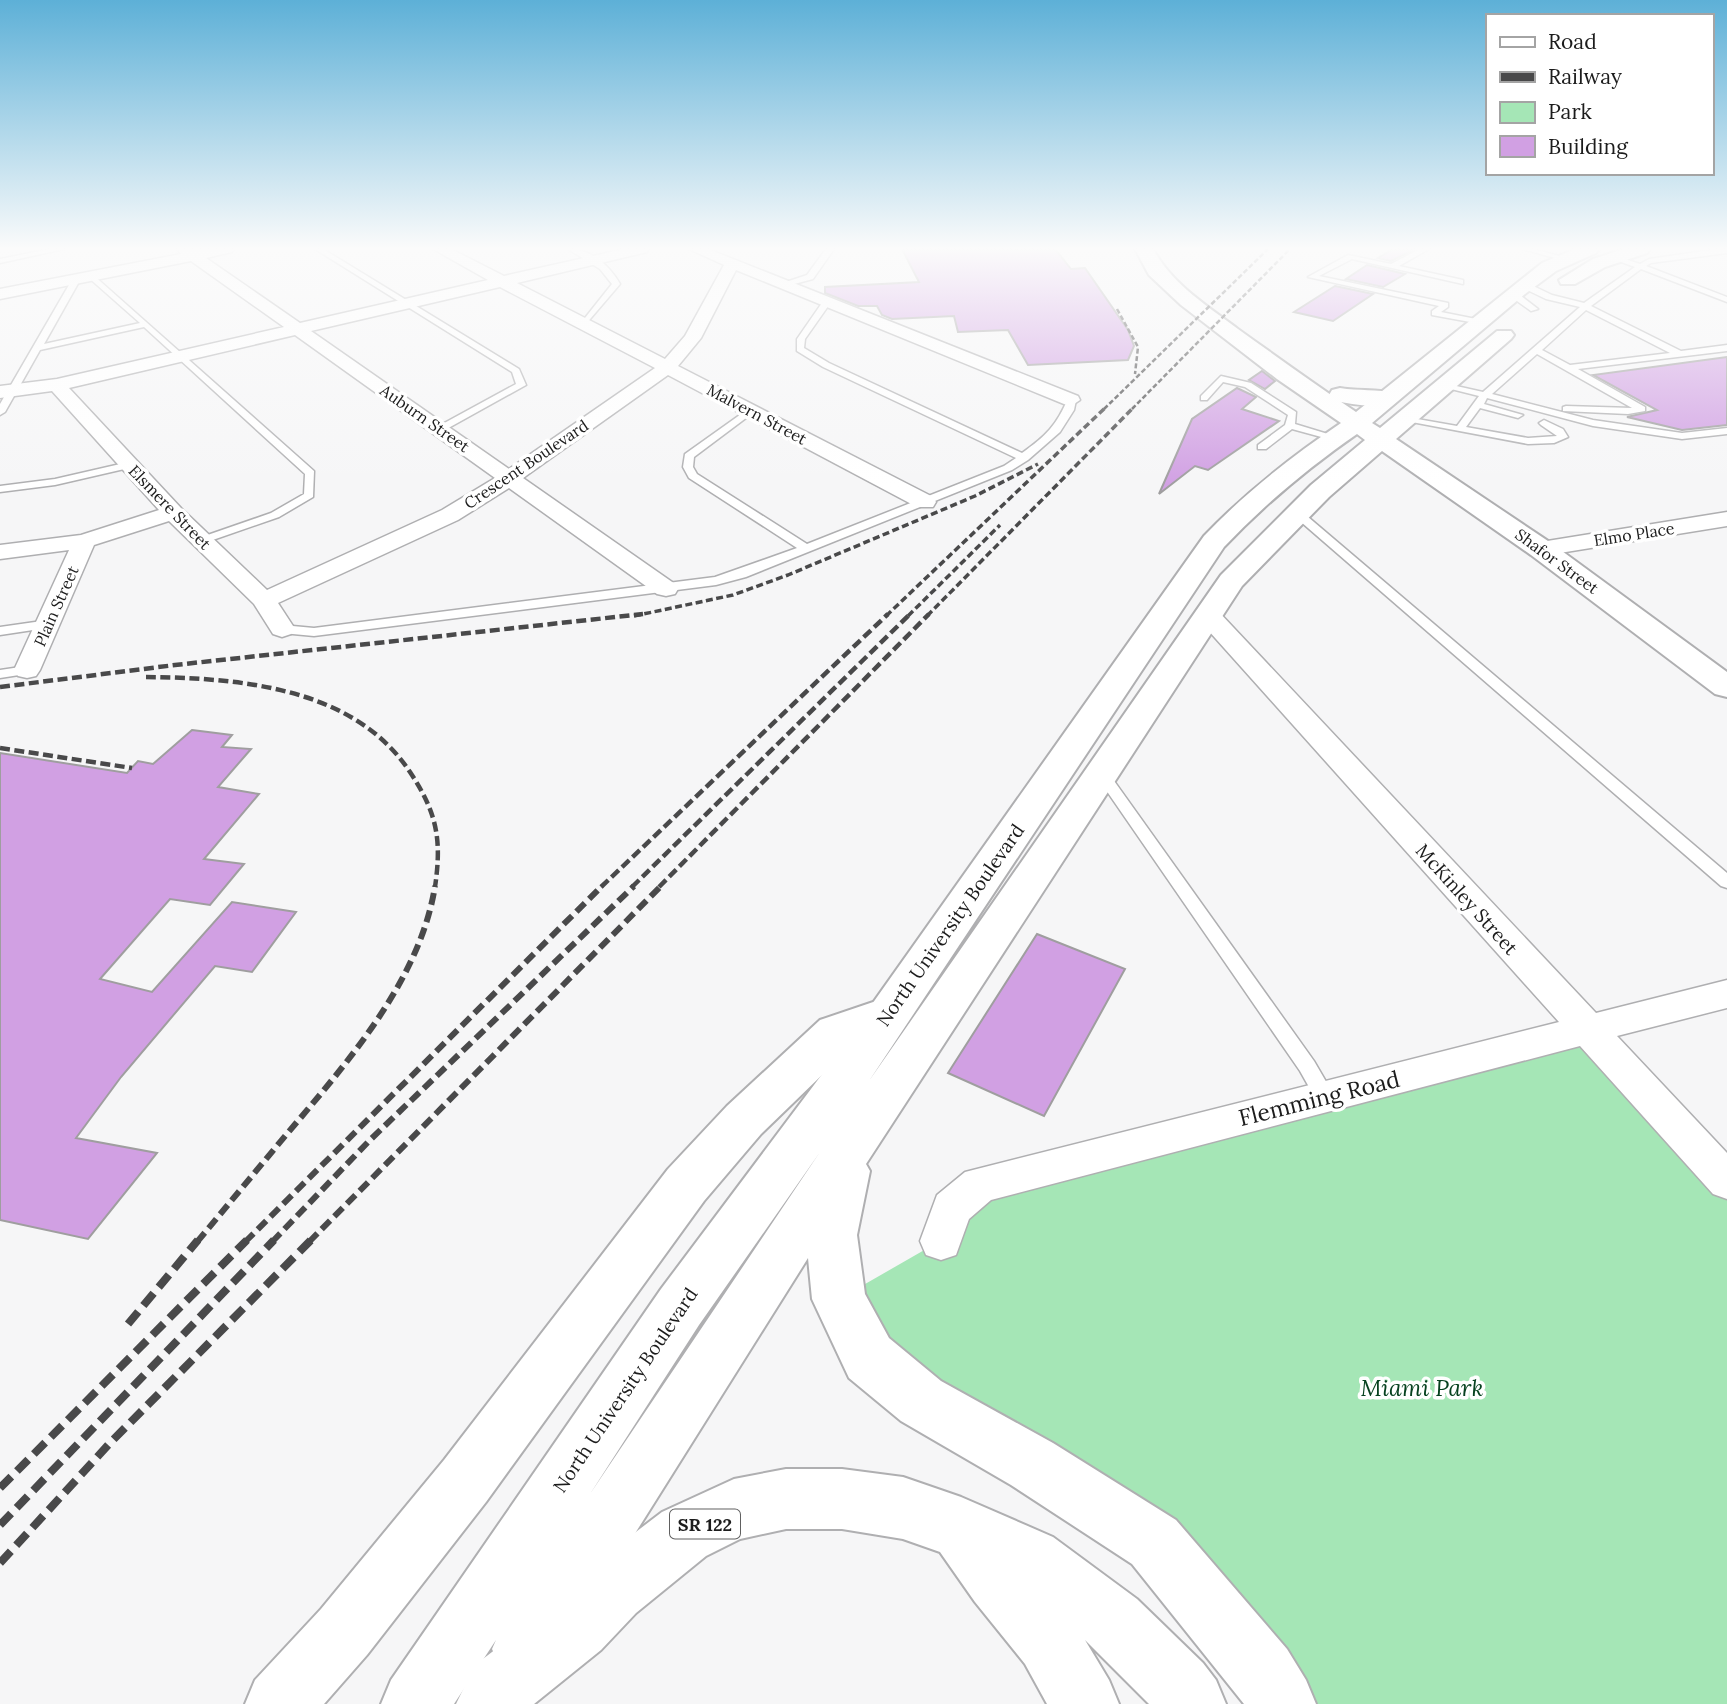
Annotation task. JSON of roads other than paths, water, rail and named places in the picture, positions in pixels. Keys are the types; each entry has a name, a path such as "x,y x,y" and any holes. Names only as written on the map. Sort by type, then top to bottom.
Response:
{"main road":[{"name":"Shafor Street","path":"1224,329 1352,426 1384,439 1541,549 1727,687"},
{"name":"Shafor Street","path":"1249,329 1340,395 1352,426"},
{"name":"North University Boulevard","path":"415,1704 680,1307 842,1083 1214,542 1264,492 1300,462 1352,426 1470,329"},
{"name":"North University Boulevard","path":"494,1696 849,1149 1231,581 1297,513 1511,329"},
{"path":"1340,395 1366,399 1387,398"},
{"path":"279,1704 352,1621 465,1481 686,1185 744,1121 836,1033 888,1014"},
{"path":"849,1149 831,1235 839,1299 869,1358 921,1401 1031,1464 1154,1542 1263,1673 1282,1704"},
{"name":"SR 122","path":"494,1696 578,1627 613,1590 684,1534 734,1510 786,1499 842,1499 903,1508 961,1528"},
{"path":"961,1528 997,1580 1048,1641 1085,1704"},
{"path":"961,1528 1031,1559 1114,1622 1179,1686 1192,1704"}],"street":[{"path":"6,391 57,385 299,329"},
{"name":"Auburn Street","path":"299,329 666,589"},
{"name":"Malvern Street","path":"595,329 925,502"},
{"name":"Crescent Boulevard","path":"264,600 450,515 510,478 668,367 697,329"},
{"path":"893,329 1071,400"},
{"name":"Elsmere Street","path":"57,385 173,513 264,600 282,629"},
{"path":"0,552 84,541 173,513"},
{"name":"Elmo Place","path":"1541,549 1727,519"},
{"name":"Plain Street","path":"27,670 84,541"},
{"name":"McKinley Street","path":"1208,615 1727,1181"},
{"name":"Flemming Road","path":"940,1241 952,1208 979,1185 1727,994"}],"lane":[{"path":"0,412 6,391 47,329"},
{"path":"36,348 127,329"},
{"path":"148,329 310,473 309,495 275,515 200,541"},
{"path":"440,429 521,384 516,371 446,329"},
{"path":"808,329 801,339 800,349 826,365 1024,458"},
{"path":"1460,429 1485,395 1560,329"},
{"path":"1630,329 1680,354"},
{"path":"1568,368 1727,348"},
{"path":"1534,408 1628,411 1642,409 1536,350"},
{"path":"1205,398 1221,379 1248,385 1293,414 1290,426"},
{"path":"1446,385 1593,423 1682,436 1727,430"},
{"path":"282,629 314,632 666,589 742,574 1008,468 1046,441 1071,409 1071,400"},
{"path":"1478,405 1518,415"},
{"path":"751,410 689,456 688,467 693,477 805,548"},
{"path":"1406,419 1540,442 1557,441 1563,437 1560,430 1544,423"},
{"path":"1262,447 1290,426 1352,426"},
{"path":"0,489 55,482 129,465"},
{"path":"1297,513 1727,882"},
{"path":"0,631 49,624"},
{"path":"0,674 27,670"},
{"path":"1102,774 1307,1066 1325,1097"}],"railway":[{"path":"1128,329 1138,347 1135,374"},
{"path":"1104,409 1186,329"},
{"path":"1132,409 1211,329"},
{"path":"886,616 1106,407"},
{"path":"927,616 1134,407"},
{"path":"634,616 733,595 788,575 975,496 1038,464"},
{"path":"908,616 1000,525"},
{"path":"0,687 175,665 643,614"},
{"path":"601,887 888,614"},
{"path":"632,887 910,614"},
{"path":"659,887 929,614"},
{"path":"146,677 219,680 256,685 292,693 326,705 358,721 386,744 410,772 426,801 432,814 437,840 435,887"},
{"path":"0,748 132,768"},
{"path":"197,1242 332,1080 377,1020 414,955 427,921 435,886"},
{"path":"246,1241 602,886"},
{"path":"272,1242 370,1140 634,886"},
{"path":"309,1242 661,886"},
{"path":"128,1324 198,1240"},
{"path":"0,1525 274,1240"},
{"path":"0,1563 110,1443 311,1240"},
{"path":"0,1488 246,1241"}],"park label":[{"name":"Miami Park","path":"1422,1387"}]}
